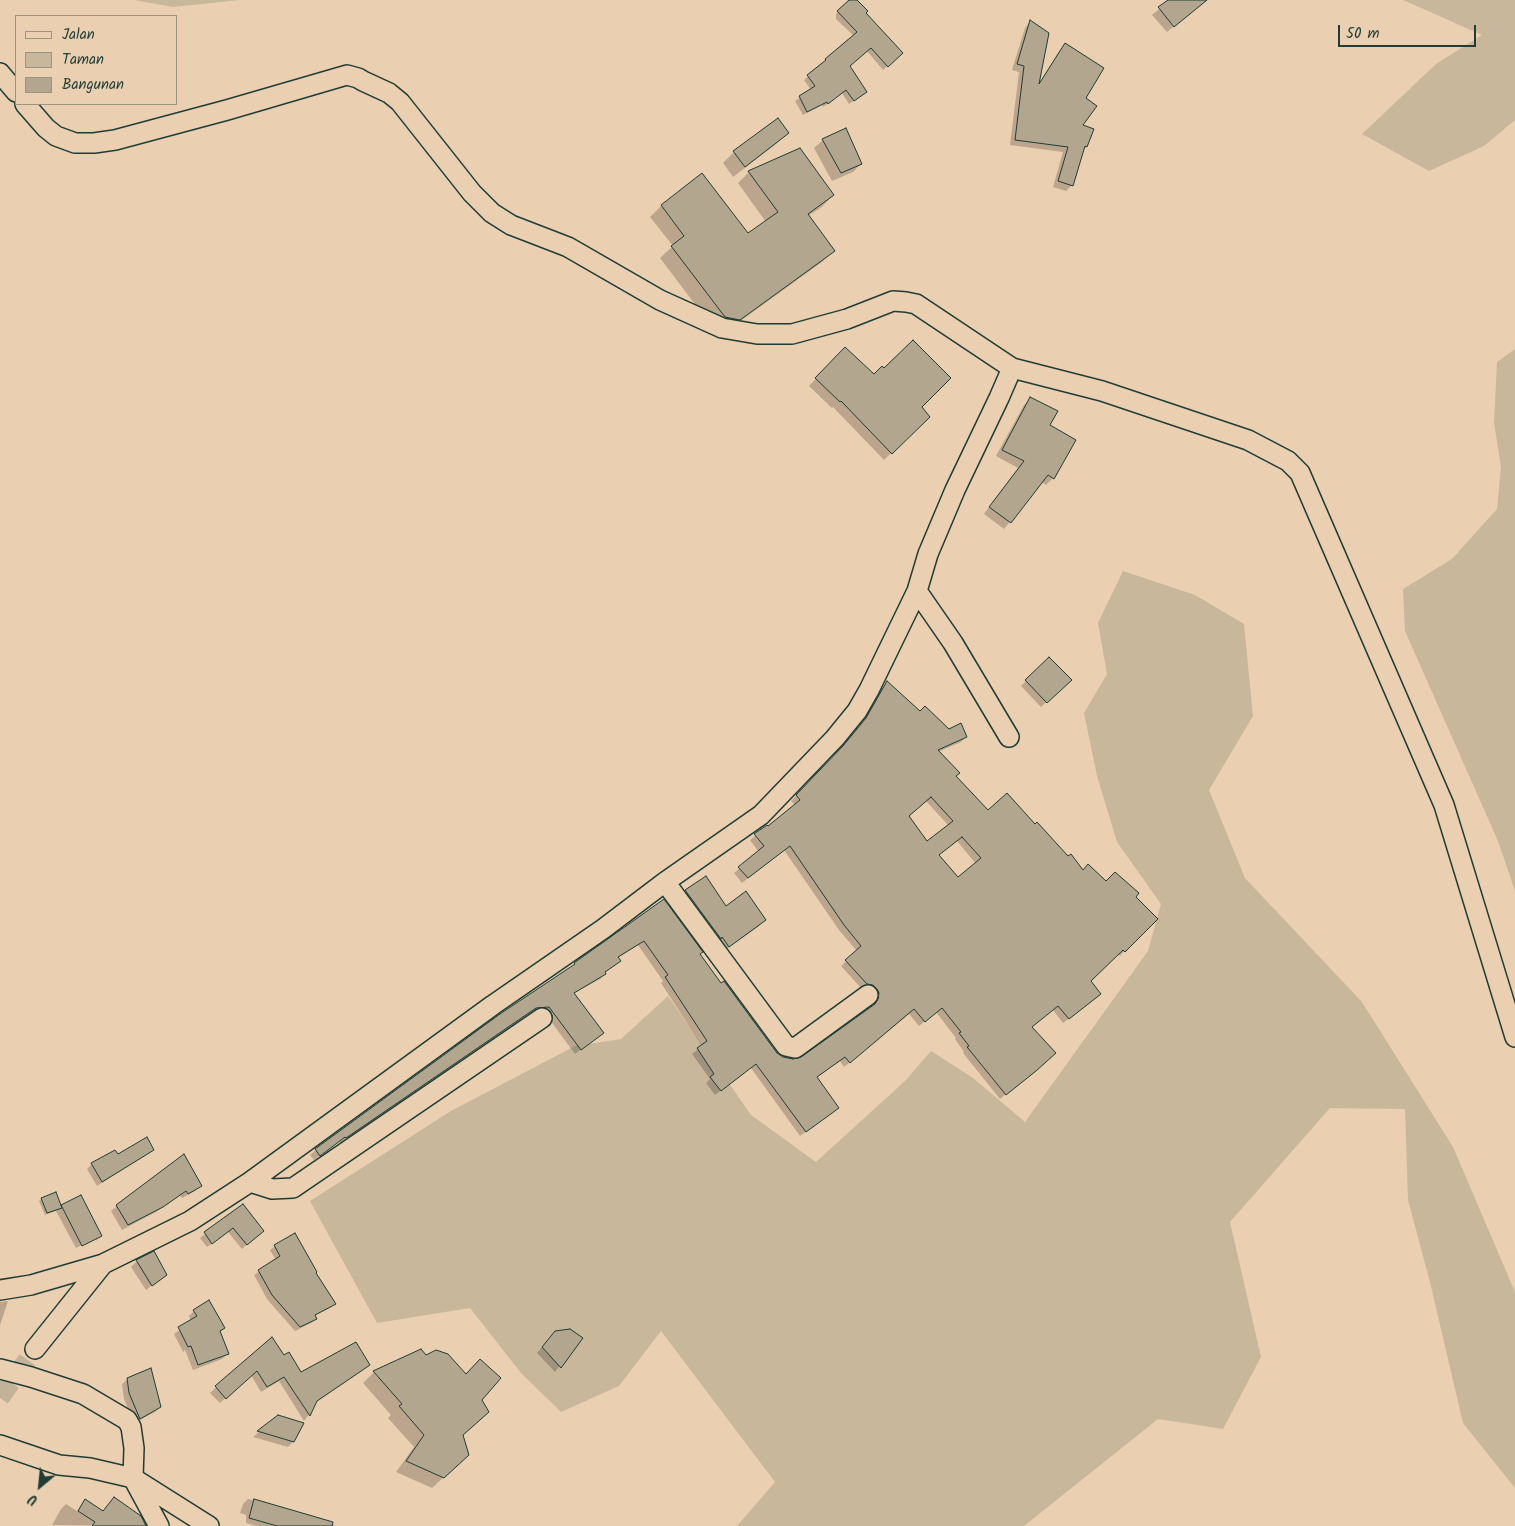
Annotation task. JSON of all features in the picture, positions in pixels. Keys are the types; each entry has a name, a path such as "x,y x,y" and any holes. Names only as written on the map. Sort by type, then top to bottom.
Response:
{"street":[{"path":"0,74 15,91"},
{"path":"26,105 46,128 56,136 75,143 94,143 115,140 218,113 347,75 358,78 362,82 389,93 400,102 472,193 492,213 511,225 568,247 660,300 722,328 757,334 792,334 847,319 892,301 916,304 1012,368 1102,391 1248,440 1288,461 1300,473 1444,805 1515,1037"},
{"path":"0,1290 32,1286 103,1264 190,1221 250,1182 493,1005 603,929 665,882 761,815 835,738 857,711 869,690 918,591 928,554 951,499 1012,368"},
{"path":"918,591 953,643 1009,737"},
{"path":"665,882 786,1046 795,1048 868,995"},
{"path":"250,1182 272,1189 293,1188 542,1018"},
{"path":"35,1349 103,1264"},
{"path":"0,1369 83,1394 127,1420 131,1427 134,1448 133,1478 160,1526"},
{"path":"0,1445 59,1465 90,1468 133,1478 210,1526"}],"green space":[{"path":"134,0 240,0 173,7"},
{"path":"1403,0 1515,0 1515,120 1484,146 1429,171 1362,134 1436,64 1482,35"},
{"path":"1515,349 1515,891 1498,841 1405,631 1403,589 1452,559 1497,509 1501,467 1494,423 1497,362"},
{"path":"1123,571 1195,595 1244,624 1253,716 1209,790 1245,878 1362,1002 1453,1147 1515,1292 1515,1488 1463,1423 1430,1282 1408,1200 1405,1109 1330,1108 1230,1222 1261,1357 1223,1429 1158,1419 1024,1526 737,1526 775,1482 661,1331 619,1386 561,1412 521,1373 470,1308 377,1323 310,1201 451,1111 575,1046 621,1039 668,996 751,1115 816,1162 905,1081 931,1051 973,1078 1025,1122 1148,951 1161,904 1117,842 1097,776 1084,713 1107,674 1098,623"}],"building":[{"path":"849,0 857,0 868,11 866,13 903,53 888,67 871,48 850,66 867,92 854,101 846,90 828,104 827,102 807,112 799,96 815,86 807,75 857,32 837,11"},
{"path":"1168,0 1207,0 1174,27 1158,7"},
{"path":"1030,20 1049,33 1039,84 1065,43 1104,68 1086,98 1097,106 1083,125 1094,129 1087,147 1085,146 1073,186 1058,181 1068,147 1015,140 1024,66 1017,64"},
{"path":"778,118 789,133 745,167 733,151"},
{"path":"846,128 862,164 841,173 822,139"},
{"path":"800,148 834,195 808,214 835,251 740,320 725,317 671,246 684,236 661,205 702,173 748,233 778,212 748,171"},
{"path":"913,340 951,378 922,407 930,417 892,454 841,401 815,378 845,347 874,374 882,366 884,368"},
{"path":"1030,397 1058,411 1050,425 1076,440 1054,479 1048,475 1011,523 989,507 1024,461 1002,450"},
{"path":"1049,657 1072,680 1047,703 1025,680"},
{"path":"887,681 920,711 925,706 949,729 961,723 967,737 938,750 960,773 956,776 988,810 1007,793 1068,856 1071,854 1083,870 1088,864 1106,881 1115,872 1139,893 1136,897 1158,919 1125,952 1123,950 1091,981 1101,994 1069,1019 1058,1006 1032,1027 1056,1053 1036,1071 1006,1095 967,1047 969,1046 959,1033 961,1032 942,1008 925,1022 914,1009 850,1063 845,1057 817,1077 839,1108 806,1132 756,1064 721,1091 710,1077 714,1074 697,1048 707,1041 665,977 668,975 644,941 618,957 621,961 605,972 606,974 574,993 604,1033 581,1050 549,1007 536,1008 345,1137 320,1156 315,1149 500,1014 575,964 664,899 703,952 700,954 721,983 724,981 777,1053 783,1057 793,1059 801,1057 875,1004 879,993 877,989 873,985 867,984 845,960 861,946 844,925 790,846 748,878 738,867 764,846 754,834 768,826 800,800 796,795 843,746 866,718","holes":["931,797 953,821 927,841 909,816","962,837 981,858 958,877 939,855"]},
{"path":"706,876 726,906 746,891 766,920 729,947 685,890"},
{"path":"147,1137 154,1150 102,1182 91,1163 115,1150 118,1154"},
{"path":"184,1154 202,1186 188,1194 186,1191 163,1207 128,1225 116,1205"},
{"path":"56,1192 62,1208 47,1213 41,1198"},
{"path":"81,1195 102,1236 82,1246 61,1205"},
{"path":"243,1204 264,1231 247,1245 233,1228 212,1244 204,1232"},
{"path":"295,1233 316,1273 336,1304 315,1315 317,1319 300,1327 272,1295 258,1270 280,1256 274,1245"},
{"path":"154,1251 167,1275 152,1286 136,1260"},
{"path":"209,1300 225,1328 220,1331 229,1354 198,1365 191,1346 188,1347 178,1327 197,1316 193,1310"},
{"path":"570,1329 583,1338 561,1368 542,1347 555,1331"},
{"path":"272,1337 284,1355 289,1352 301,1372 356,1342 370,1365 317,1401 310,1416 284,1377 267,1387 257,1371 226,1399 215,1386"},
{"path":"421,1349 426,1355 436,1350 448,1354 466,1374 480,1359 501,1378 482,1400 489,1412 463,1435 469,1455 444,1478 406,1461 424,1435 399,1406 402,1404 373,1371"},
{"path":"151,1368 161,1407 140,1419 129,1393 127,1378"},
{"path":"278,1415 304,1423 294,1442 257,1431"},
{"path":"114,1497 141,1516 146,1526 92,1526 95,1522 78,1511 85,1499 103,1511"},
{"path":"254,1499 333,1522 332,1526 277,1526 249,1518"}],"tunnel":[{"path":"0,1398 35,1349"}]}
